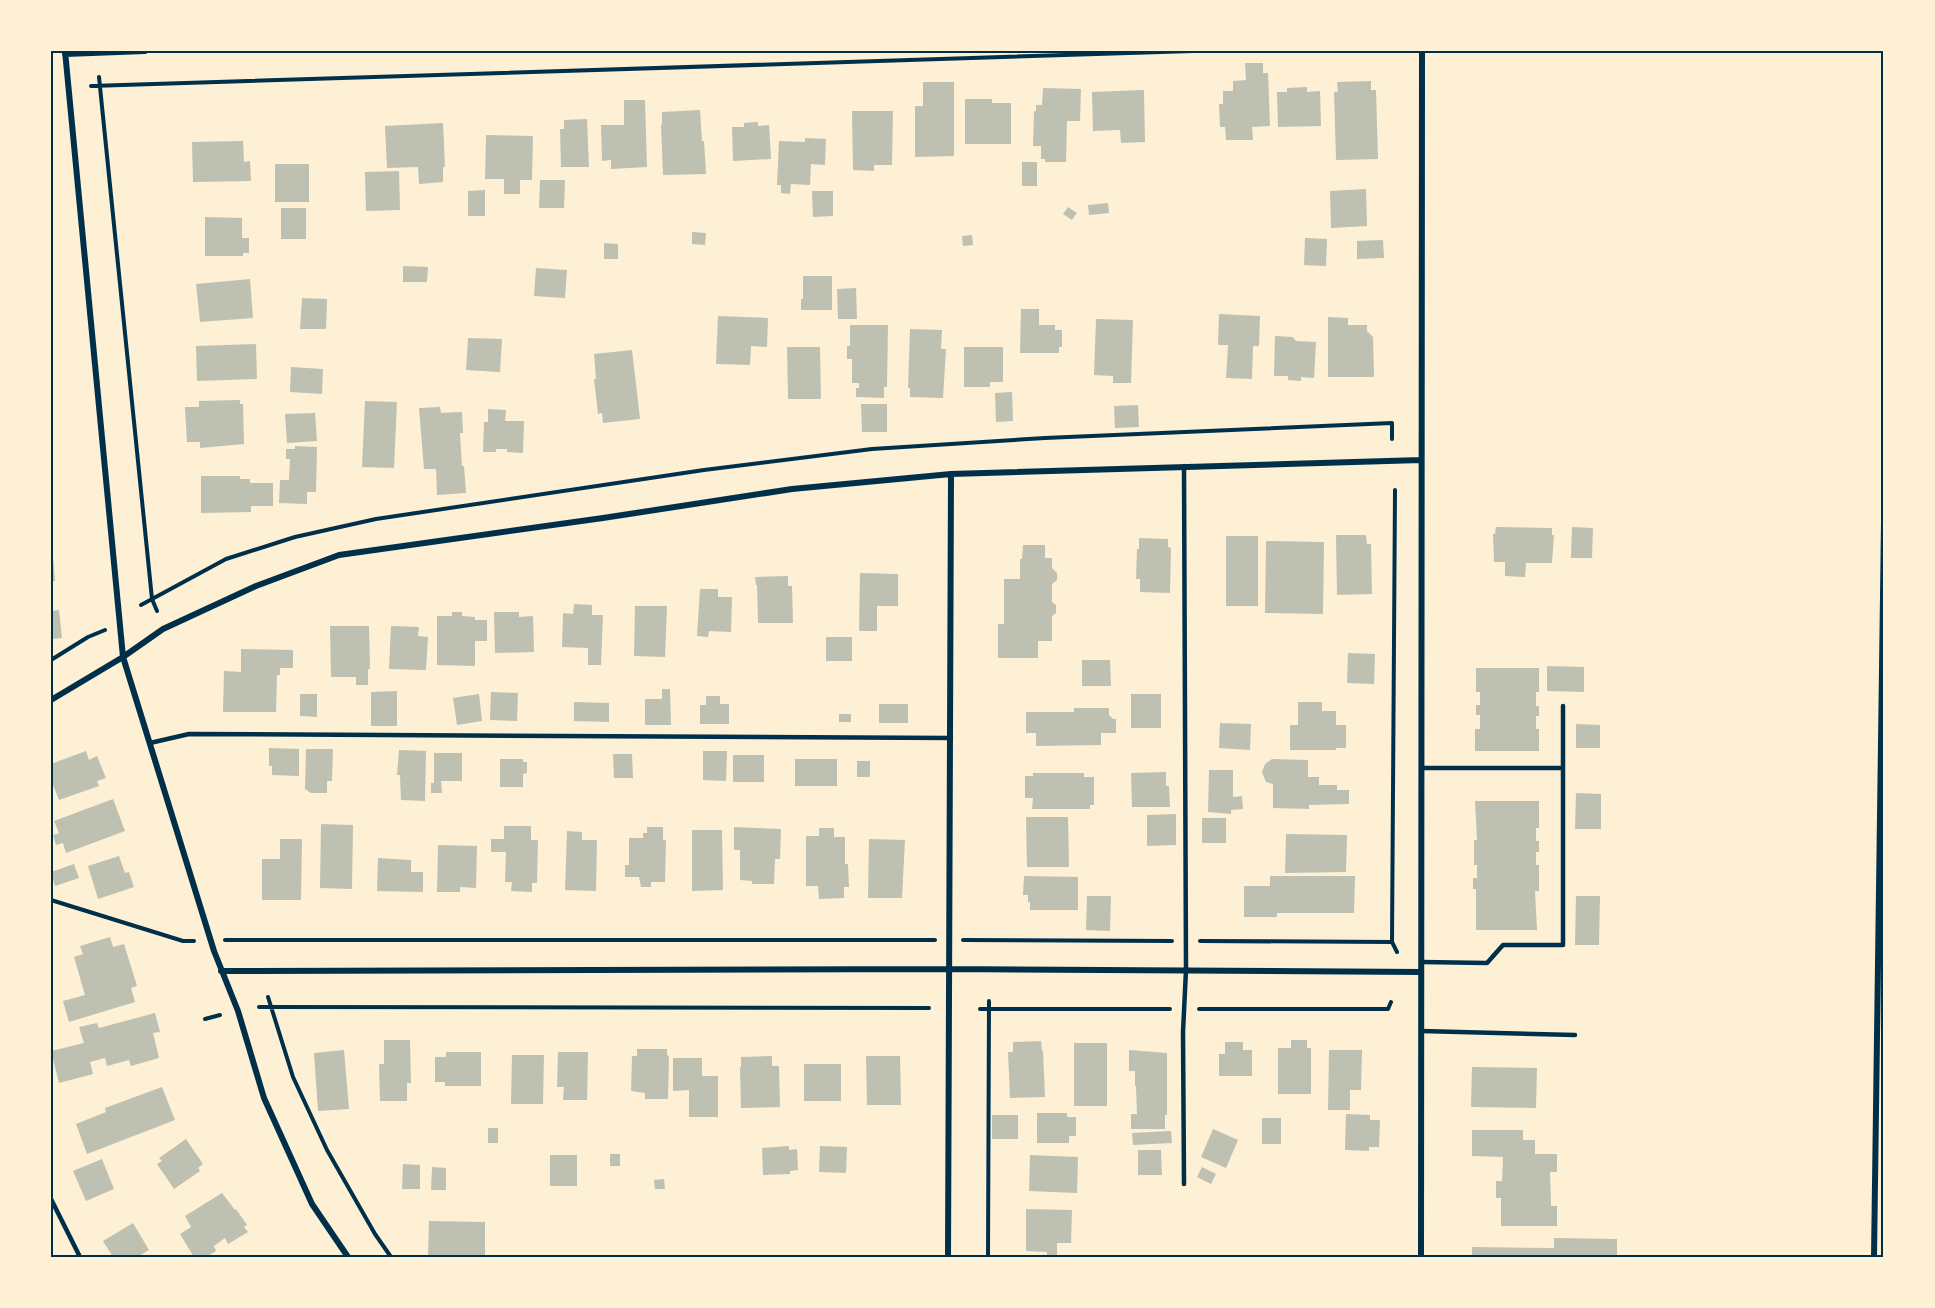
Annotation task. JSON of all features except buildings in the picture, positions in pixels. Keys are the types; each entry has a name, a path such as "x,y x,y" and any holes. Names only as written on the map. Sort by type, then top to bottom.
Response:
{"street":[{"path":"146,51 65,52 123,657 211,940 238,1011 264,1098 312,1204 348,1257"},
{"path":"1421,1257 1422,51"},
{"path":"51,700 123,657 163,629 256,586 339,555 792,489 951,474 1421,460"},
{"path":"948,1257 951,474"},
{"path":"1874,1257 1880,1033 1884,522"},
{"path":"221,971 949,969 1421,972"}],"lane":[{"path":"1184,466 1186,941 1183,1032 1184,1184"},
{"path":"1421,962 1487,963 1503,945 1563,945 1563,706"},
{"path":"150,743 189,734 951,738"},
{"path":"1421,768 1563,768"},
{"path":"1421,1031 1575,1035"},
{"path":"51,1199 80,1257"}],"path":[{"path":"91,86 1193,51"},
{"path":"99,77 152,599 157,611"},
{"path":"1395,490 1392,942 1397,952"},
{"path":"51,660 88,637 107,629"},
{"path":"51,900 183,941 1392,942"},
{"path":"268,997 294,1077 327,1150 375,1234 391,1257"},
{"path":"988,1257 989,1001"},
{"path":"259,1007 929,1008"},
{"path":"205,1018 220,1015"}]}
